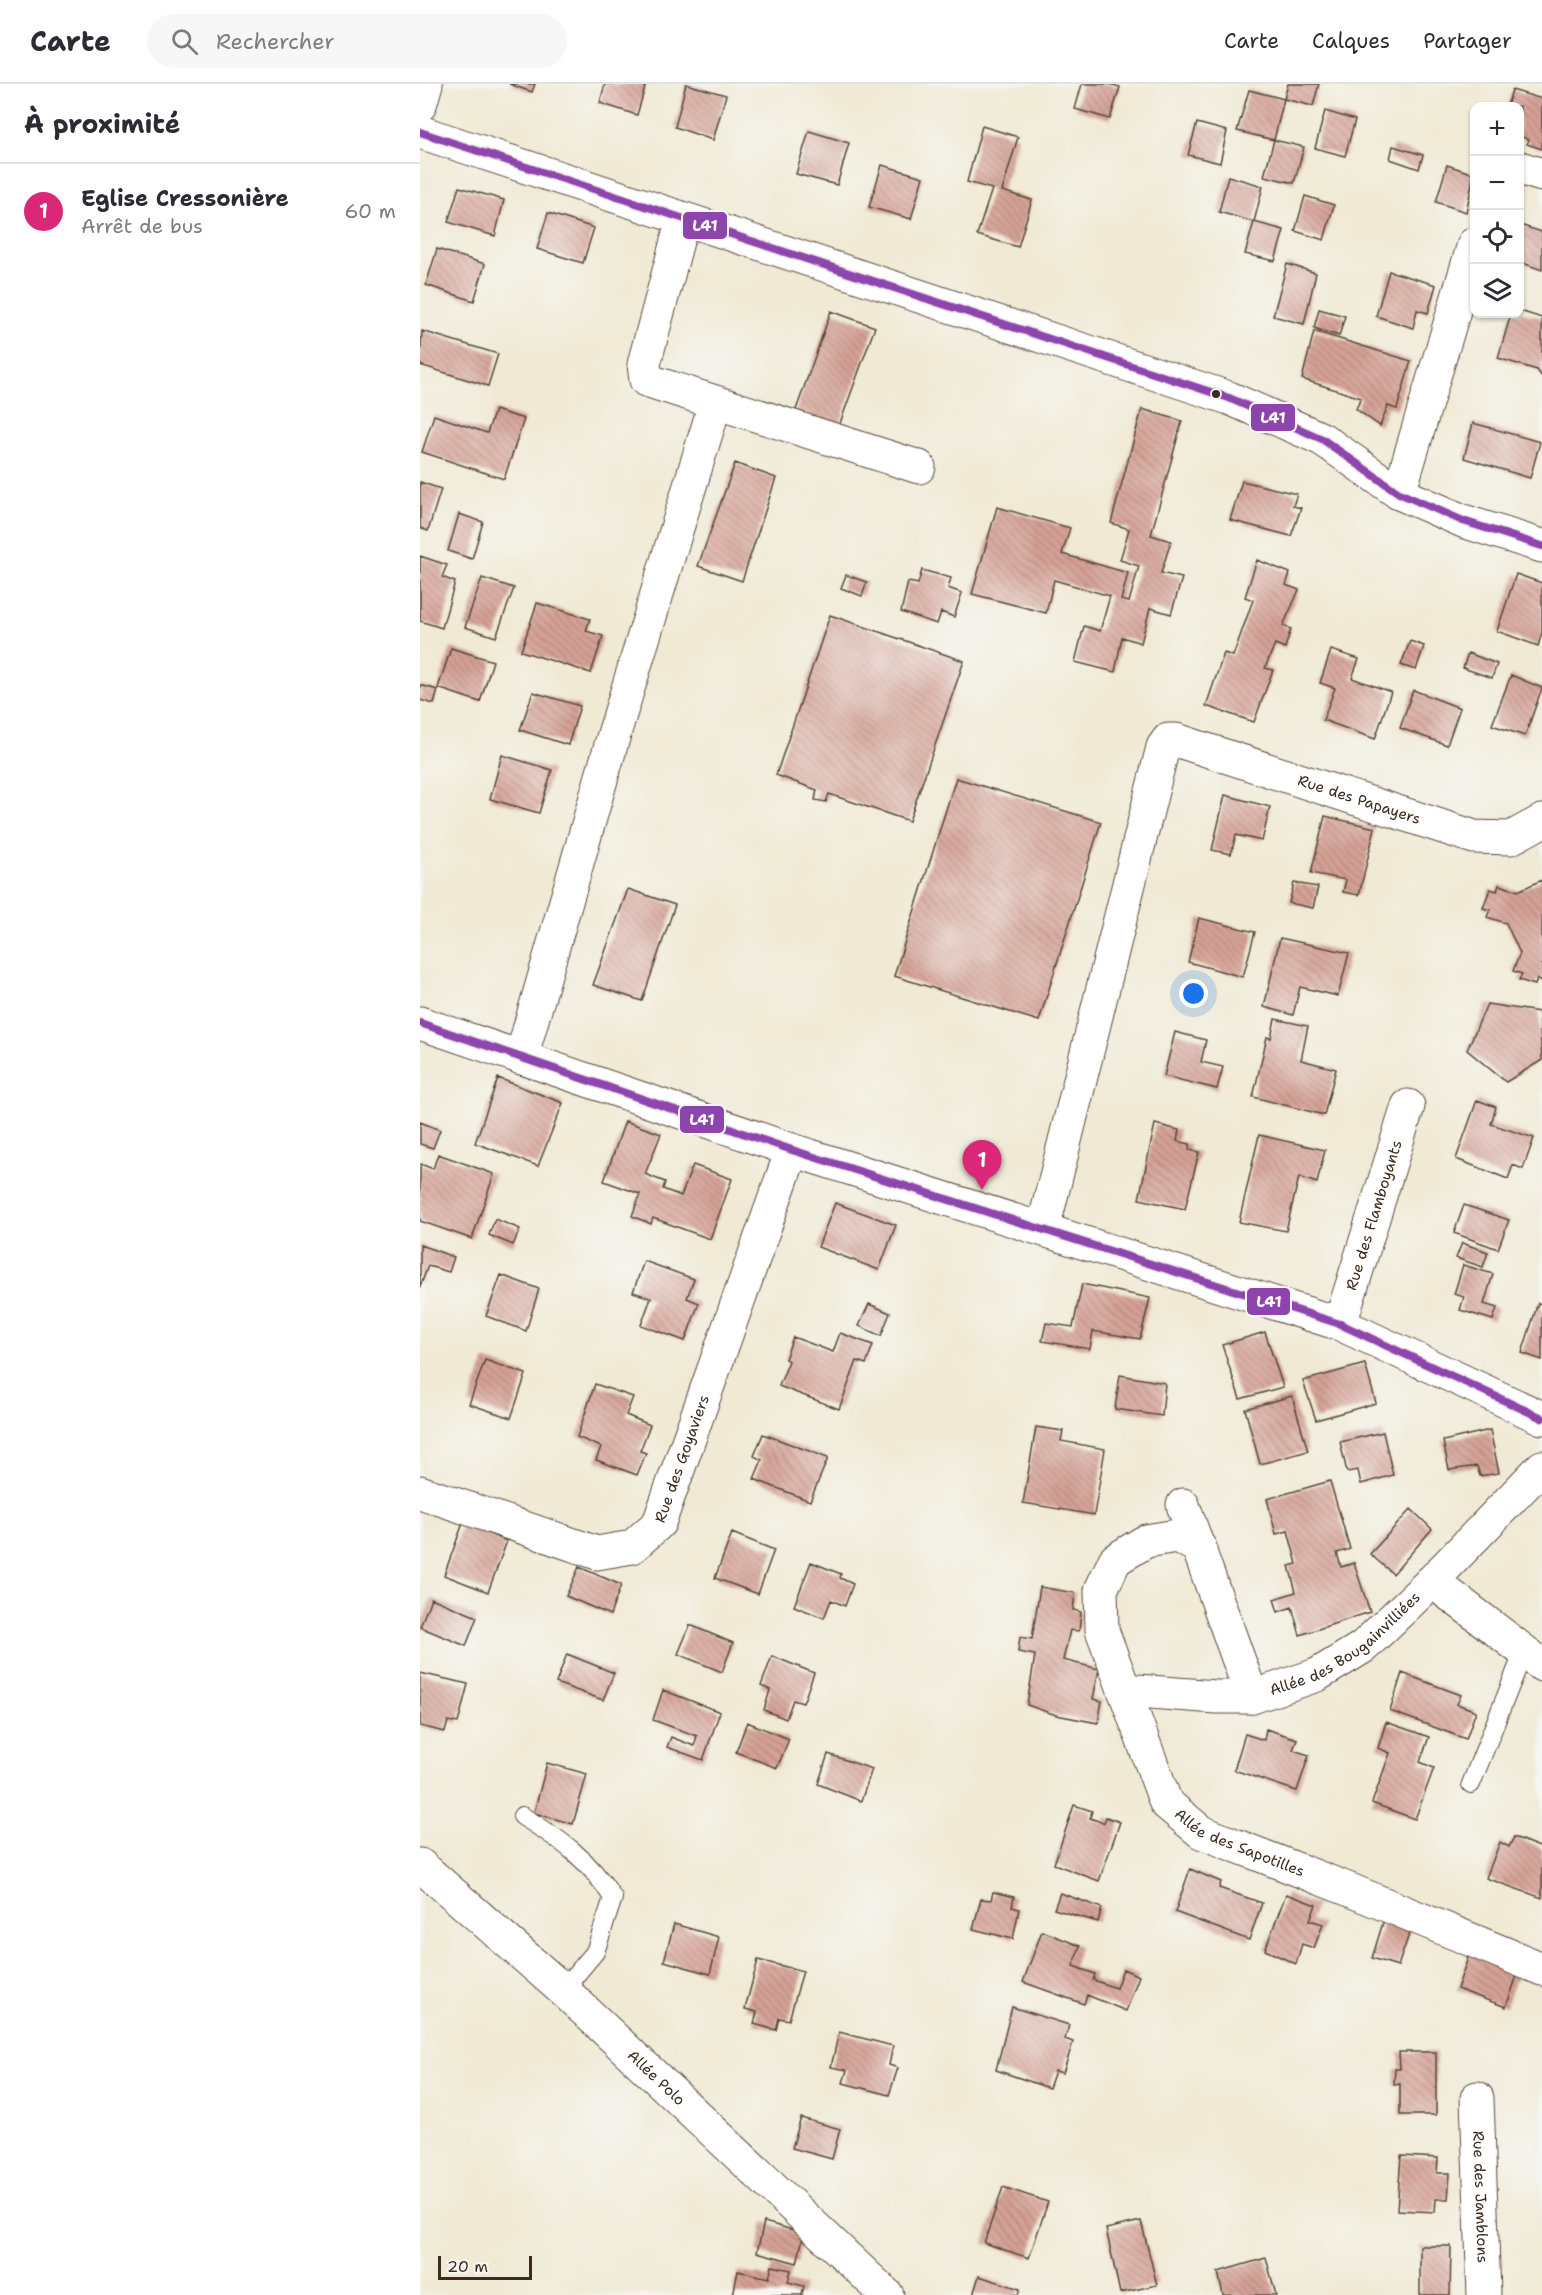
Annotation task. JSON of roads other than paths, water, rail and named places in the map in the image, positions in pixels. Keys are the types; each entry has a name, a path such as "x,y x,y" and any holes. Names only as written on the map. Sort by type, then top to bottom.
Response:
{"street":[{"path":"420,105 426,84"},
{"path":"420,132 1229,398 1322,439 1398,493 1463,521 1542,546"},
{"path":"1524,169 1542,175"},
{"path":"683,219 644,372 646,380 654,385 919,467"},
{"path":"1398,493 1470,257"},
{"path":"521,1058 619,720 715,404"},
{"name":"Rue des Papayers","path":"1043,1229 1163,747 1168,740 1176,740 1474,837 1511,838 1542,820"},
{"path":"421,1027 521,1058 792,1150 1340,1324 1542,1418"},
{"name":"Rue des Flamboyants","path":"1340,1324 1408,1106"},
{"name":"Rue des Goyaviers","path":"420,1492 597,1553 632,1547 659,1523 792,1150"},
{"name":"Allée des Bougainvilliées","path":"1124,1690 1215,1697 1252,1697 1317,1675 1363,1647 1432,1581 1542,1467"},
{"name":"Allée des Bougainvilliées","path":"1183,1505 1252,1697"},
{"name":"Allée des Sapotilles","path":"1200,1548 1177,1536 1146,1541 1115,1560 1101,1590 1102,1630 1166,1803 1200,1832 1350,1890 1542,1969"},
{"name":"Allée des Bougainvilliées","path":"1432,1581 1533,1658"},
{"name":"Allée Polo","path":"420,1865 563,1990 887,2295"},
{"name":"Rue des Jamblons","path":"1477,2097 1484,2295"}],"lane":[{"path":"1471,1784 1533,1658"},
{"path":"522,1816 568,1845 597,1872 613,1898 595,1952 563,1990"}],"place":[{"name":"Eglise Cressonière","path":"982,1190"}]}
